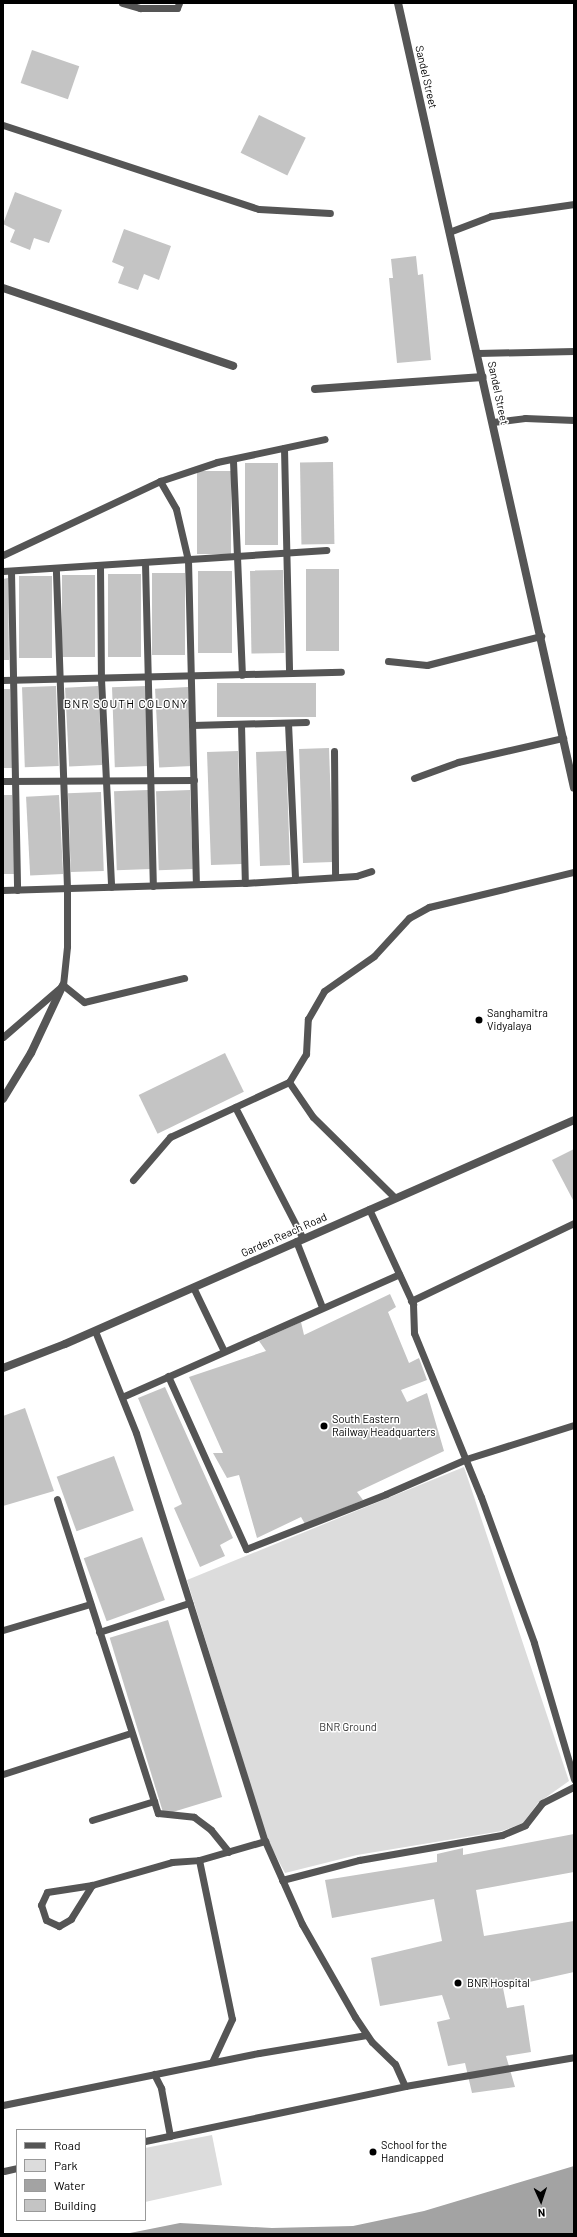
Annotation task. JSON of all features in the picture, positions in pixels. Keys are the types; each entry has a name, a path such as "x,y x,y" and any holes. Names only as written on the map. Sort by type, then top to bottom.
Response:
{"street":[{"name":"Sandel Street","path":"398,3 478,353 574,788"},
{"path":"3,288 232,366"},
{"path":"315,389 483,377"},
{"path":"3,1099 31,1054 63,985"},
{"name":"Garden Reach Road","path":"3,1368 95,1331 574,1120"}],"lane":[{"path":"122,3 140,8 176,8 179,3"},
{"path":"3,125 259,209 330,213"},
{"path":"450,232 491,216 574,204"},
{"path":"478,353 574,351"},
{"path":"493,422 526,418 574,420"},
{"path":"3,555 160,481 217,462 233,461 325,439"},
{"path":"284,448 288,673"},
{"path":"233,461 242,675"},
{"path":"160,481 176,509 188,560 196,884"},
{"path":"3,571 56,569 326,550"},
{"path":"145,563 153,886"},
{"path":"100,566 100,679 111,887"},
{"path":"3,1038 63,985 67,946 56,569"},
{"path":"11,571 15,680 17,890"},
{"path":"388,660 427,665 541,636"},
{"path":"3,680 60,681 341,672"},
{"path":"192,725 306,722"},
{"path":"288,723 295,880"},
{"path":"241,724 245,883"},
{"path":"414,778 458,762 563,738"},
{"path":"334,751 335,877"},
{"path":"3,781 194,780"},
{"path":"3,890 245,883 335,877 371,871"},
{"path":"133,1180 170,1137 289,1082 306,1054 308,1020 324,991 374,956 409,918 429,907 574,872"},
{"path":"63,985 84,1002 184,978"},
{"path":"289,1082 313,1117 395,1198"},
{"path":"235,1107 299,1240 322,1307"},
{"path":"369,1209 411,1301 414,1333 466,1458 534,1643 572,1765 574,1779"},
{"path":"411,1301 574,1223"},
{"path":"122,1397 399,1274"},
{"path":"193,1287 224,1351"},
{"path":"95,1331 136,1433 188,1603 265,1841 302,1924 367,2035 396,2064 405,2086"},
{"path":"168,1376 246,1549 386,1494 466,1458 574,1425"},
{"path":"57,1499 131,1733 158,1813 194,1817 211,1830 229,1852"},
{"path":"99,1632 188,1603"},
{"path":"3,1630 90,1604"},
{"path":"3,1774 131,1733"},
{"path":"282,1880 359,1860 502,1835 525,1825 542,1803 574,1788"},
{"path":"92,1820 154,1801"},
{"path":"92,1885 71,1919 59,1926 46,1920 40,1905 47,1892 92,1885 172,1862 199,1860 265,1841"},
{"path":"199,1860 232,2019 212,2062"},
{"path":"3,2105 212,2062 367,2035"},
{"path":"146,2141 405,2086 574,2057"},
{"path":"154,2074 161,2088 170,2136"},
{"path":"4,2170 16,2168"}],"green space":[{"name":"BNR Ground","path":"464,1467 569,1781 538,1803 523,1823 502,1831 357,1855 285,1873 267,1839 187,1580"},
{"path":"212,2135 222,2185 146,2202 146,2148"}],"water":[{"path":"574,2166 574,2234 125,2234 180,2223 272,2228 353,2226 424,2211"}],"building":[{"path":"32,50 79,66 68,99 21,83"},
{"path":"259,115 306,138 287,176 241,153"},
{"path":"15,192 62,210 49,243 34,238 30,250 10,242 15,230 3,224"},
{"path":"124,229 171,246 159,280 144,274 138,290 118,283 124,267 112,262"},
{"path":"416,256 418,275 423,274 431,360 397,363 389,278 393,278 391,259"},
{"path":"333,462 334,544 301,545 300,463"},
{"path":"245,463 278,463 278,545 245,545"},
{"path":"197,471 231,471 231,554 197,554"},
{"path":"306,569 339,569 339,651 306,651"},
{"path":"283,570 284,653 251,654 250,571"},
{"path":"198,571 232,571 232,653 198,653"},
{"path":"152,573 185,573 185,655 152,655"},
{"path":"108,574 141,574 141,657 108,657"},
{"path":"62,575 95,575 95,657 62,657"},
{"path":"19,576 52,576 52,658 19,658"},
{"path":"8,578 9,660 3,660 3,579"},
{"path":"217,683 316,683 316,717 217,717"},
{"path":"56,686 59,766 25,767 22,687"},
{"path":"98,686 102,765 69,767 65,688"},
{"path":"146,686 149,766 115,767 112,687"},
{"path":"188,687 192,766 159,768 155,689"},
{"path":"3,689 10,689 13,768 3,768"},
{"path":"329,748 333,862 303,863 299,749"},
{"path":"238,751 242,864 211,865 207,752"},
{"path":"286,751 290,865 260,866 256,752"},
{"path":"148,790 151,869 117,870 114,791"},
{"path":"190,790 193,869 159,870 156,791"},
{"path":"101,792 104,871 71,872 68,793"},
{"path":"3,795 12,795 15,874 3,874"},
{"path":"59,795 63,874 30,876 26,797"},
{"path":"225,1053 244,1092 158,1134 139,1095"},
{"path":"574,1149 574,1199 573,1200 552,1160"},
{"name":"South Eastern Railway Headquarters","path":"390,1294 396,1307 388,1312 409,1363 419,1358 427,1380 401,1390 407,1402 427,1393 444,1451 357,1492 363,1500 305,1524 301,1517 257,1538 239,1475 227,1478 213,1453 223,1453 189,1377 266,1351 259,1341 301,1322 304,1335"},
{"path":"165,1387 233,1538 220,1545 225,1556 200,1567 174,1508 182,1504 138,1398"},
{"path":"25,1408 54,1491 3,1506 3,1416"},
{"path":"114,1456 134,1511 77,1531 57,1477"},
{"path":"142,1537 165,1600 107,1621 84,1558"},
{"path":"168,1620 222,1797 164,1815 110,1638"},
{"path":"574,1834 574,1872 476,1890 484,1936 574,1921 574,1972 503,1988 507,2008 524,2005 531,2052 506,2056 515,2087 472,2093 465,2063 448,2066 437,2022 450,2019 442,1995 380,2006 371,1958 442,1941 434,1899 332,1918 325,1880 437,1862 437,1854 463,1848 463,1855"}],"place":[{"name":"Sanghamitra Vidyalaya","path":"479,1020"},
{"name":"South Eastern Railway Headquarters","path":"324,1426"},
{"name":"BNR Hospital","path":"458,1983"},
{"name":"School for the Handicapped","path":"373,2152"}],"district":[{"name":"BNR SOUTH COLONY","path":"126,704"}]}
